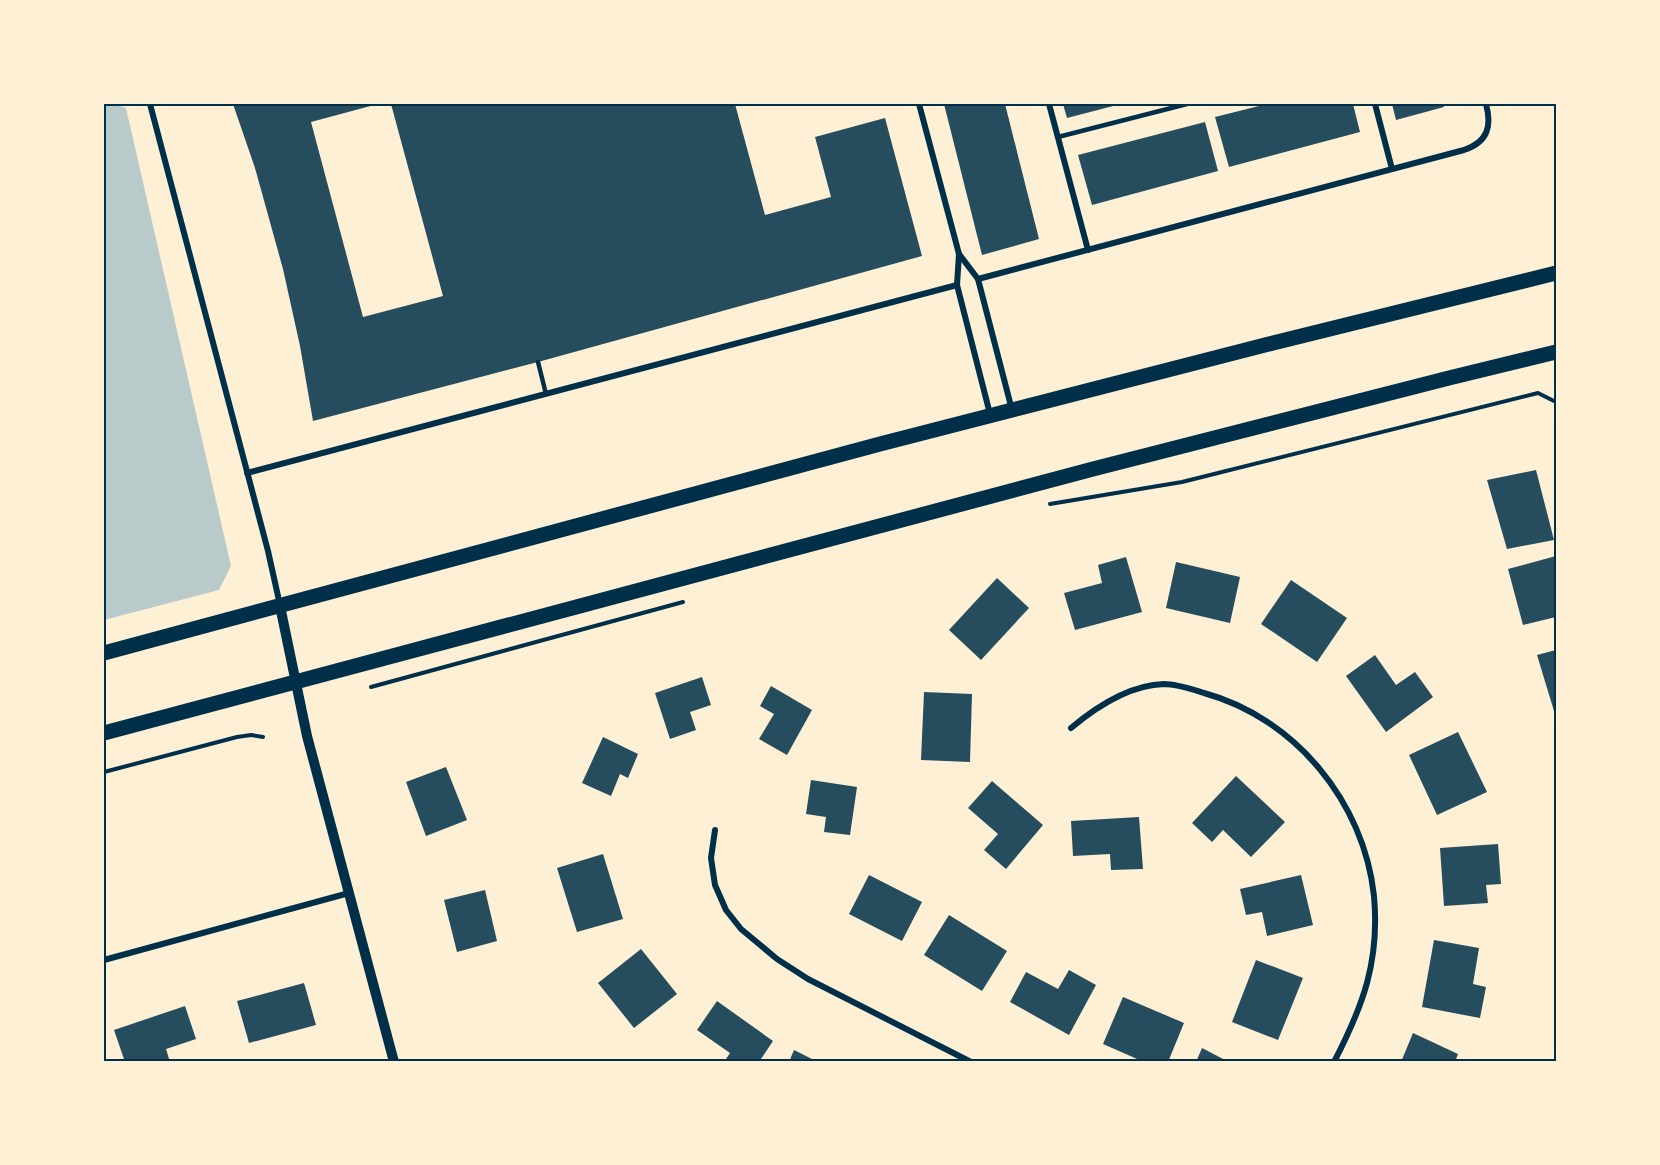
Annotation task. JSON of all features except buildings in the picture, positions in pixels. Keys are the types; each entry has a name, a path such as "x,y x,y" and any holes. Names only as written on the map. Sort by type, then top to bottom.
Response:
{"main road":[{"path":"104,653 869,447 1557,273"},
{"path":"104,733 1094,469 1557,352"}],"street":[{"path":"150,104 268,551 307,736 394,1062"},
{"path":"919,104 959,254 957,285 991,416"},
{"path":"1049,104 1088,250"},
{"path":"1375,104 1392,169"},
{"path":"978,279 1464,150 1478,144 1483,139 1488,128 1486,104"},
{"path":"959,254 978,279 1012,410"},
{"path":"248,473 957,285"},
{"path":"1071,728 1107,702 1138,688 1163,684 1176,685 1220,697 1260,717 1285,734 1328,779 1359,834 1368,864 1374,897 1375,929 1372,961 1365,993 1334,1062"},
{"path":"715,830 711,858 715,885 726,910 741,929 777,959 808,979 971,1062"},
{"path":"104,960 349,892"}],"lane":[{"path":"1058,137 1187,104"},
{"path":"538,362 546,394"}],"path":[{"path":"1041,505 1182,482 1538,393 1557,402"},
{"path":"371,687 688,601"},
{"path":"104,772 237,737 251,735 263,737"}],"shaded area":[{"path":"104,104 126,108 231,566 219,590 104,620"}]}
